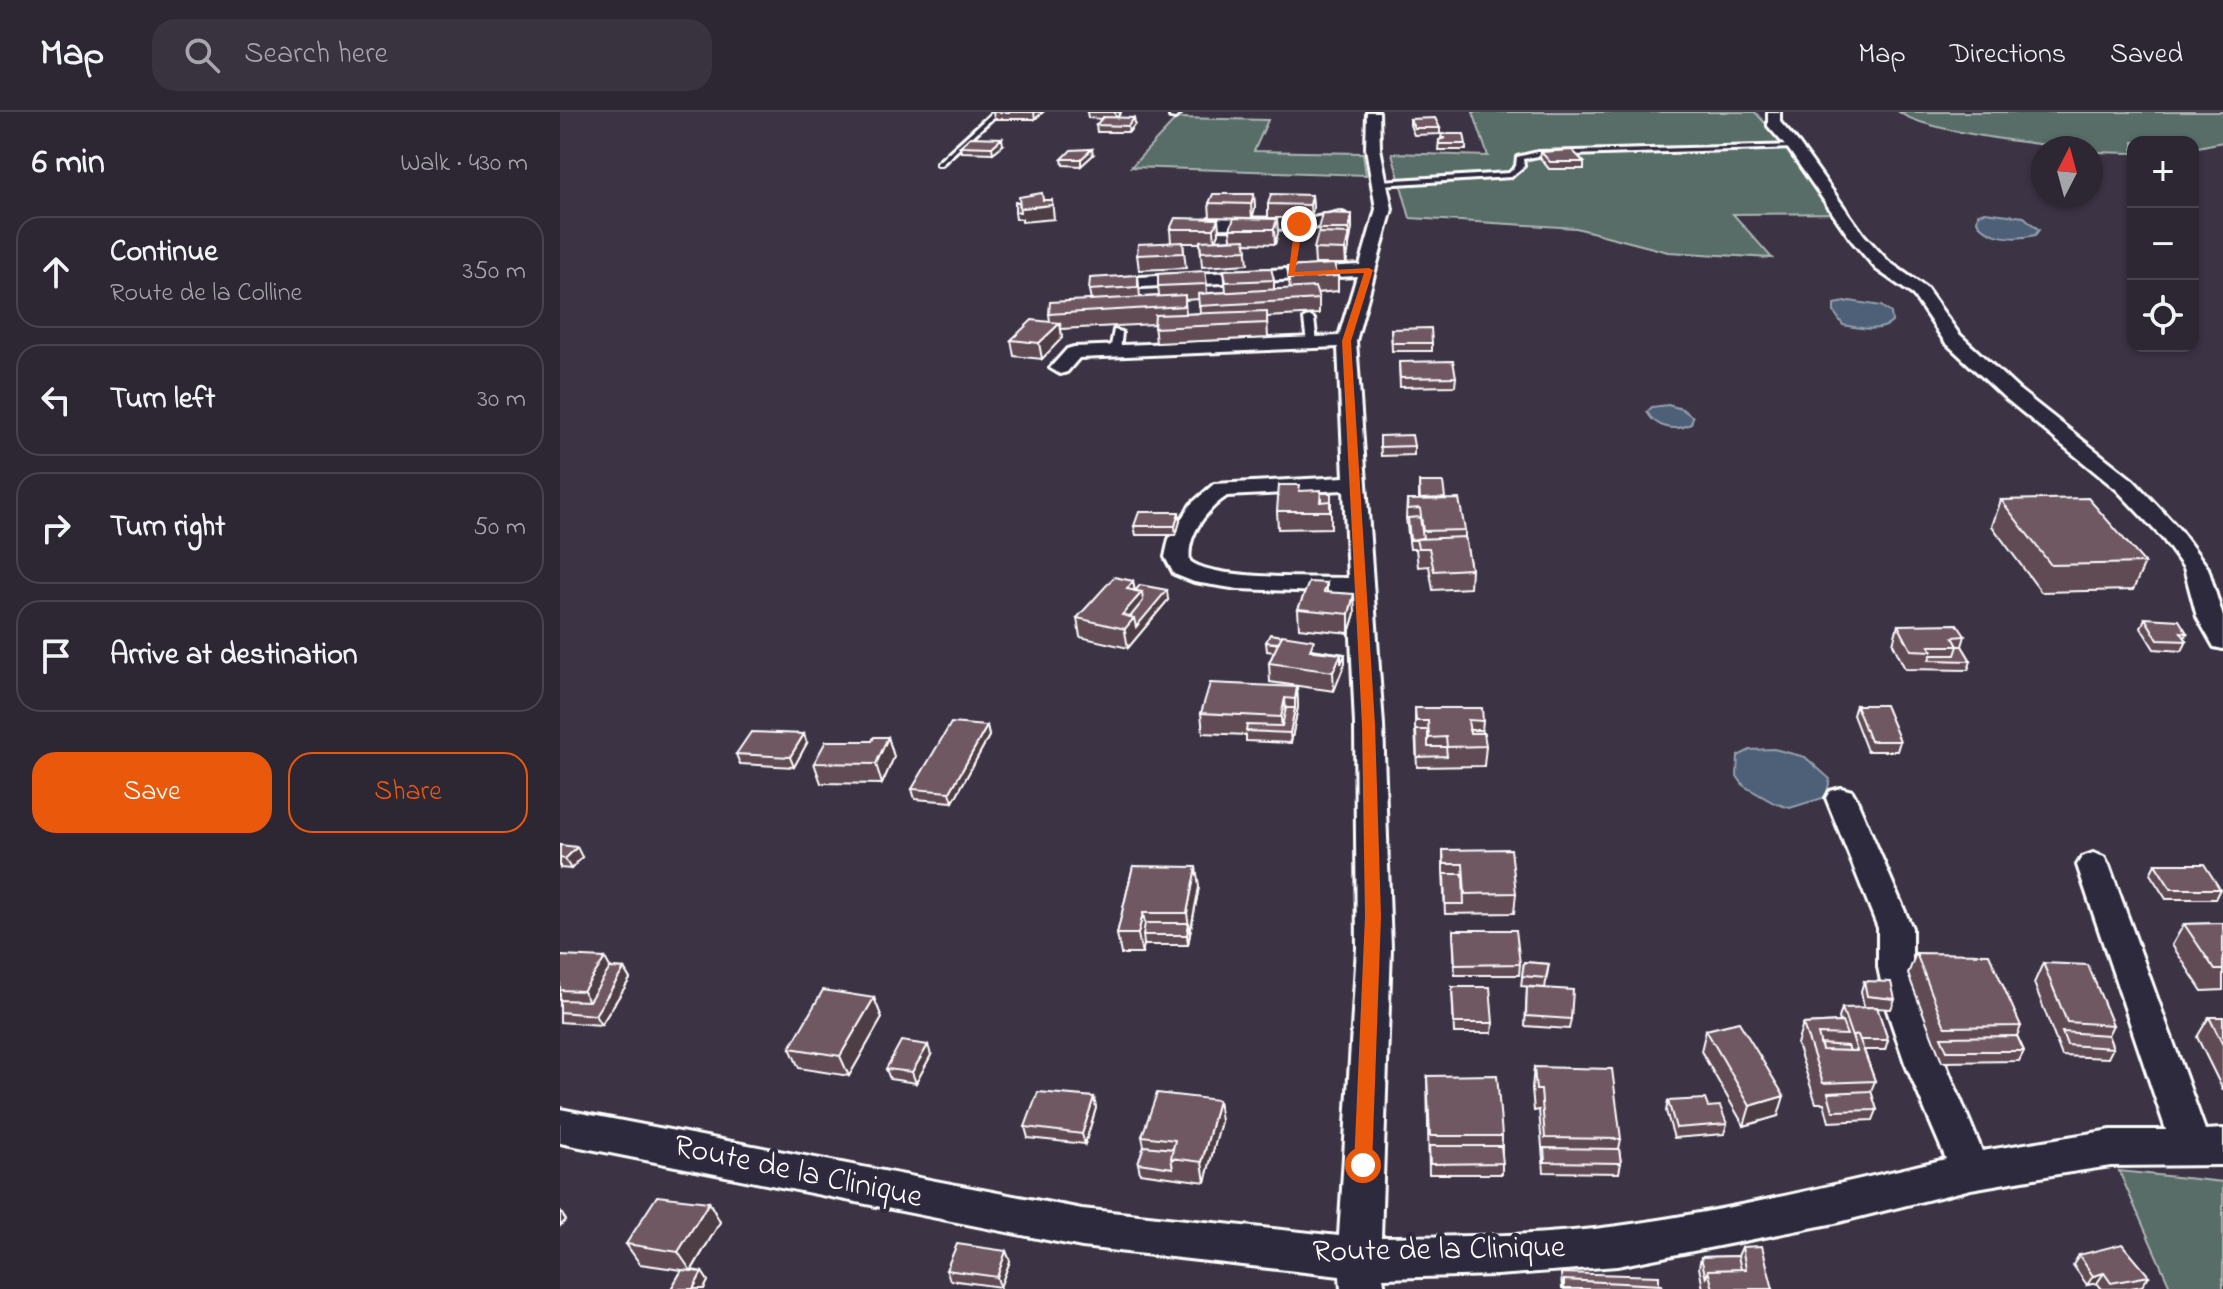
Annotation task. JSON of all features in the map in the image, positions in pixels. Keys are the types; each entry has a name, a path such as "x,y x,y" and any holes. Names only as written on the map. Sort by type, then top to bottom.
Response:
{"street":[{"path":"1361,1273 1374,948 1369,725 1347,341 1384,209 1373,148 1373,112"},
{"path":"1774,112 1773,123 1794,147 1858,238 1882,265 1920,292 1952,338 2011,393 2125,485 2171,534 2196,568 2210,617 2223,641"},
{"path":"1209,223 1298,230 1340,217"},
{"path":"1122,283 1292,268 1369,270"},
{"path":"1060,368 1074,353 1116,342 1347,341"},
{"path":"1354,483 1222,489 1208,496 1193,515 1176,549 1180,566 1191,575 1242,581 1360,586"},
{"path":"1841,798 1895,928 1895,967 1909,1023 1971,1171"},
{"path":"2093,865 2207,1146"},
{"name":"Route de la Clinique","path":"560,1126 1082,1228 1238,1247 1361,1273 1497,1255 1617,1246 1835,1204 1971,1171 2111,1148 2207,1146"}],"lane":[{"path":"939,164 994,114"},
{"path":"1380,183 1511,175 1520,166 1519,158 1538,154 1794,147"},
{"path":"1309,319 1312,343"}],"green space":[{"path":"1473,112 1755,112 1847,213 1733,214 1772,258 1668,252 1576,228 1410,218 1392,153 1488,156"},
{"path":"1899,112 2223,112 2223,142 2199,147 2199,136 2127,136 2127,153 2103,152 2103,136 2031,136 2031,143 1962,132 1913,119"},
{"path":"1177,118 1268,120 1254,151 1363,153 1366,175 1131,167"},
{"path":"2119,1171 2223,1182 2223,1289 2171,1289"}],"water":[{"path":"1985,212 2024,217 2039,230 2035,235 2019,237 1995,235 1977,221 1978,214"},
{"path":"1850,301 1881,306 1891,313 1892,322 1876,329 1843,325 1834,312 1834,304"},
{"path":"1668,405 1682,409 1693,417 1691,424 1679,428 1666,427 1655,422 1647,412 1652,407"},
{"path":"1774,749 1805,757 1830,779 1826,797 1790,808 1744,786 1737,776 1738,756 1750,750"}],"building":[{"path":"1103,117 1134,118 1128,126 1096,125"},
{"path":"1435,118 1440,128 1414,128 1410,119"},
{"path":"1442,134 1464,134 1466,144 1439,144 1439,140 1445,138 1441,138"},
{"path":"970,137 1002,138 992,147 960,146"},
{"path":"1092,149 1081,159 1062,159 1071,150"},
{"path":"1572,150 1584,162 1550,162 1541,152"},
{"path":"1042,193 1043,200 1052,200 1052,205 1020,208 1019,197"},
{"path":"1213,194 1254,194 1251,204 1209,203"},
{"path":"1271,194 1312,195 1310,205 1268,204"},
{"path":"1015,202 1019,202 1020,212 1015,212"},
{"path":"1322,213 1352,214 1349,229 1318,229"},
{"path":"1175,218 1218,219 1214,229 1170,229"},
{"path":"1234,218 1277,219 1274,229 1230,229"},
{"path":"1318,233 1349,234 1345,250 1314,249"},
{"path":"1245,239 1247,250 1201,252 1200,241"},
{"path":"1183,242 1184,253 1137,255 1138,244"},
{"path":"1334,264 1338,276 1290,279 1287,267"},
{"path":"1271,268 1274,280 1226,282 1224,270"},
{"path":"1205,271 1207,284 1158,286 1158,274"},
{"path":"1138,275 1138,287 1089,290 1090,278"},
{"path":"1315,287 1319,299 1199,306 1198,294"},
{"path":"1185,295 1185,306 1049,314 1050,302"},
{"path":"1267,311 1267,323 1154,328 1155,315"},
{"path":"1032,320 1060,323 1039,343 1011,340"},
{"path":"1431,328 1432,343 1392,343 1391,329"},
{"path":"1453,361 1456,377 1400,378 1399,362"},
{"path":"1412,435 1414,446 1380,447 1380,436"},
{"path":"1419,482 1443,482 1445,498 1420,499"},
{"path":"1279,485 1300,485 1299,491 1321,490 1320,502 1330,501 1330,511 1277,511"},
{"path":"1321,493 1331,493 1331,509 1330,501 1321,502"},
{"path":"2088,498 2145,563 2051,565 2001,500"},
{"path":"1459,499 1465,530 1423,531 1420,508 1408,509 1407,500"},
{"path":"1139,512 1179,512 1175,526 1134,526"},
{"path":"1420,517 1423,538 1410,540 1408,518"},
{"path":"1465,537 1471,569 1434,571 1429,548 1418,548 1416,539"},
{"path":"1114,577 1133,581 1127,589 1142,592 1122,615 1134,618 1125,629 1077,618"},
{"path":"1309,582 1327,583 1324,592 1354,594 1349,614 1298,609"},
{"path":"1140,585 1167,590 1136,627 1134,618 1130,617 1143,601 1142,592 1135,591"},
{"path":"2145,618 2179,620 2187,633 2181,632 2187,641 2158,640"},
{"path":"1957,624 1965,636 1953,637 1958,646 1929,646 1932,651 1911,650 1898,625"},
{"path":"1270,634 1282,636 1278,643 1266,642"},
{"path":"1282,635 1314,640 1310,650 1341,654 1333,672 1269,663"},
{"path":"1958,646 1962,646 1971,661 1929,660 1931,655 1955,655"},
{"path":"1315,650 1345,654 1341,664 1341,654"},
{"path":"1210,683 1297,687 1295,699 1285,698 1281,717 1201,713"},
{"path":"1856,705 1885,705 1900,741 1870,741"},
{"path":"1286,708 1295,708 1290,733 1246,731 1247,725 1282,726"},
{"path":"1415,708 1482,708 1483,721 1468,720 1470,733 1484,733 1486,746 1447,747 1446,737 1429,738 1428,721 1416,721"},
{"path":"951,723 987,726 950,792 912,789"},
{"path":"1416,730 1428,730 1428,747 1446,747 1447,756 1417,757"},
{"path":"751,732 804,734 790,757 736,754"},
{"path":"874,737 888,737 876,764 814,763 826,741 872,741"},
{"path":"560,845 577,847 565,859 560,858"},
{"path":"1511,849 1516,893 1465,894 1463,864 1444,864 1443,850"},
{"path":"2155,864 2204,864 2220,889 2171,889"},
{"path":"1133,866 1196,867 1187,913 1143,913 1138,934 1117,934"},
{"path":"1444,874 1463,874 1464,904 1445,904"},
{"path":"1145,923 1189,923 1187,935 1143,935"},
{"path":"2223,923 2223,970 2215,970 2184,924"},
{"path":"1453,930 1516,930 1520,964 1455,965"},
{"path":"1916,953 1989,954 2021,1026 1945,1027"},
{"path":"560,956 605,958 583,991 560,990"},
{"path":"1524,962 1549,964 1546,978 1522,976"},
{"path":"2043,963 2088,965 2113,1025 2067,1022"},
{"path":"610,968 624,969 595,1015 560,1012 560,1000 589,1001"},
{"path":"1864,981 1891,982 1895,999 1867,996"},
{"path":"1452,987 1490,987 1493,1023 1454,1023"},
{"path":"1527,987 1573,990 1571,1019 1526,1016"},
{"path":"823,990 874,998 840,1056 790,1048"},
{"path":"1877,1007 1888,1040 1860,1040 1858,1035 1852,1037 1842,1008"},
{"path":"2209,1017 2223,1017 2223,1045"},
{"path":"1739,1022 1784,1096 1750,1106 1706,1030"},
{"path":"1842,1022 1847,1035 1818,1034 1822,1050 1857,1051 1852,1036 1858,1035 1875,1081 1823,1083 1803,1024"},
{"path":"2062,1032 2108,1035 2113,1048 2067,1045"},
{"path":"2017,1036 2024,1051 1947,1051 1941,1037"},
{"path":"901,1041 928,1045 912,1072 886,1069"},
{"path":"1820,1044 1848,1046 1850,1051 1822,1050"},
{"path":"1534,1067 1612,1069 1621,1139 1545,1138 1541,1090 1536,1090"},
{"path":"1497,1075 1502,1136 1430,1136 1427,1076"},
{"path":"1871,1091 1877,1110 1833,1111 1828,1093"},
{"path":"1038,1092 1094,1097 1082,1134 1025,1127"},
{"path":"1157,1093 1218,1100 1202,1162 1171,1158 1175,1140 1142,1136"},
{"path":"1705,1099 1708,1107 1720,1106 1727,1124 1676,1128 1668,1101"},
{"path":"1144,1146 1173,1149 1173,1168 1138,1163"},
{"path":"1429,1146 1501,1146 1503,1163 1430,1164"},
{"path":"1544,1148 1619,1149 1621,1163 1545,1162"},
{"path":"657,1196 709,1202 678,1252 626,1244"},
{"path":"957,1244 1006,1251 997,1277 946,1270"},
{"path":"2122,1244 2149,1276 2111,1283 2104,1273 2093,1276 2079,1255"},
{"path":"1762,1246 1773,1289 1713,1289 1708,1270 1746,1269 1742,1247"},
{"path":"1738,1256 1741,1269 1708,1270 1706,1279 1701,1257"},
{"path":"682,1270 702,1272 693,1289 671,1289"},
{"path":"1561,1273 1659,1276 1659,1285 1564,1280 1562,1289"},
{"path":"1564,1280 1662,1285 1663,1289 1564,1289"}],"route":[{"path":"1299,224 1291,274 1369,270 1347,341 1369,725 1374,948 1363,1165"}]}
